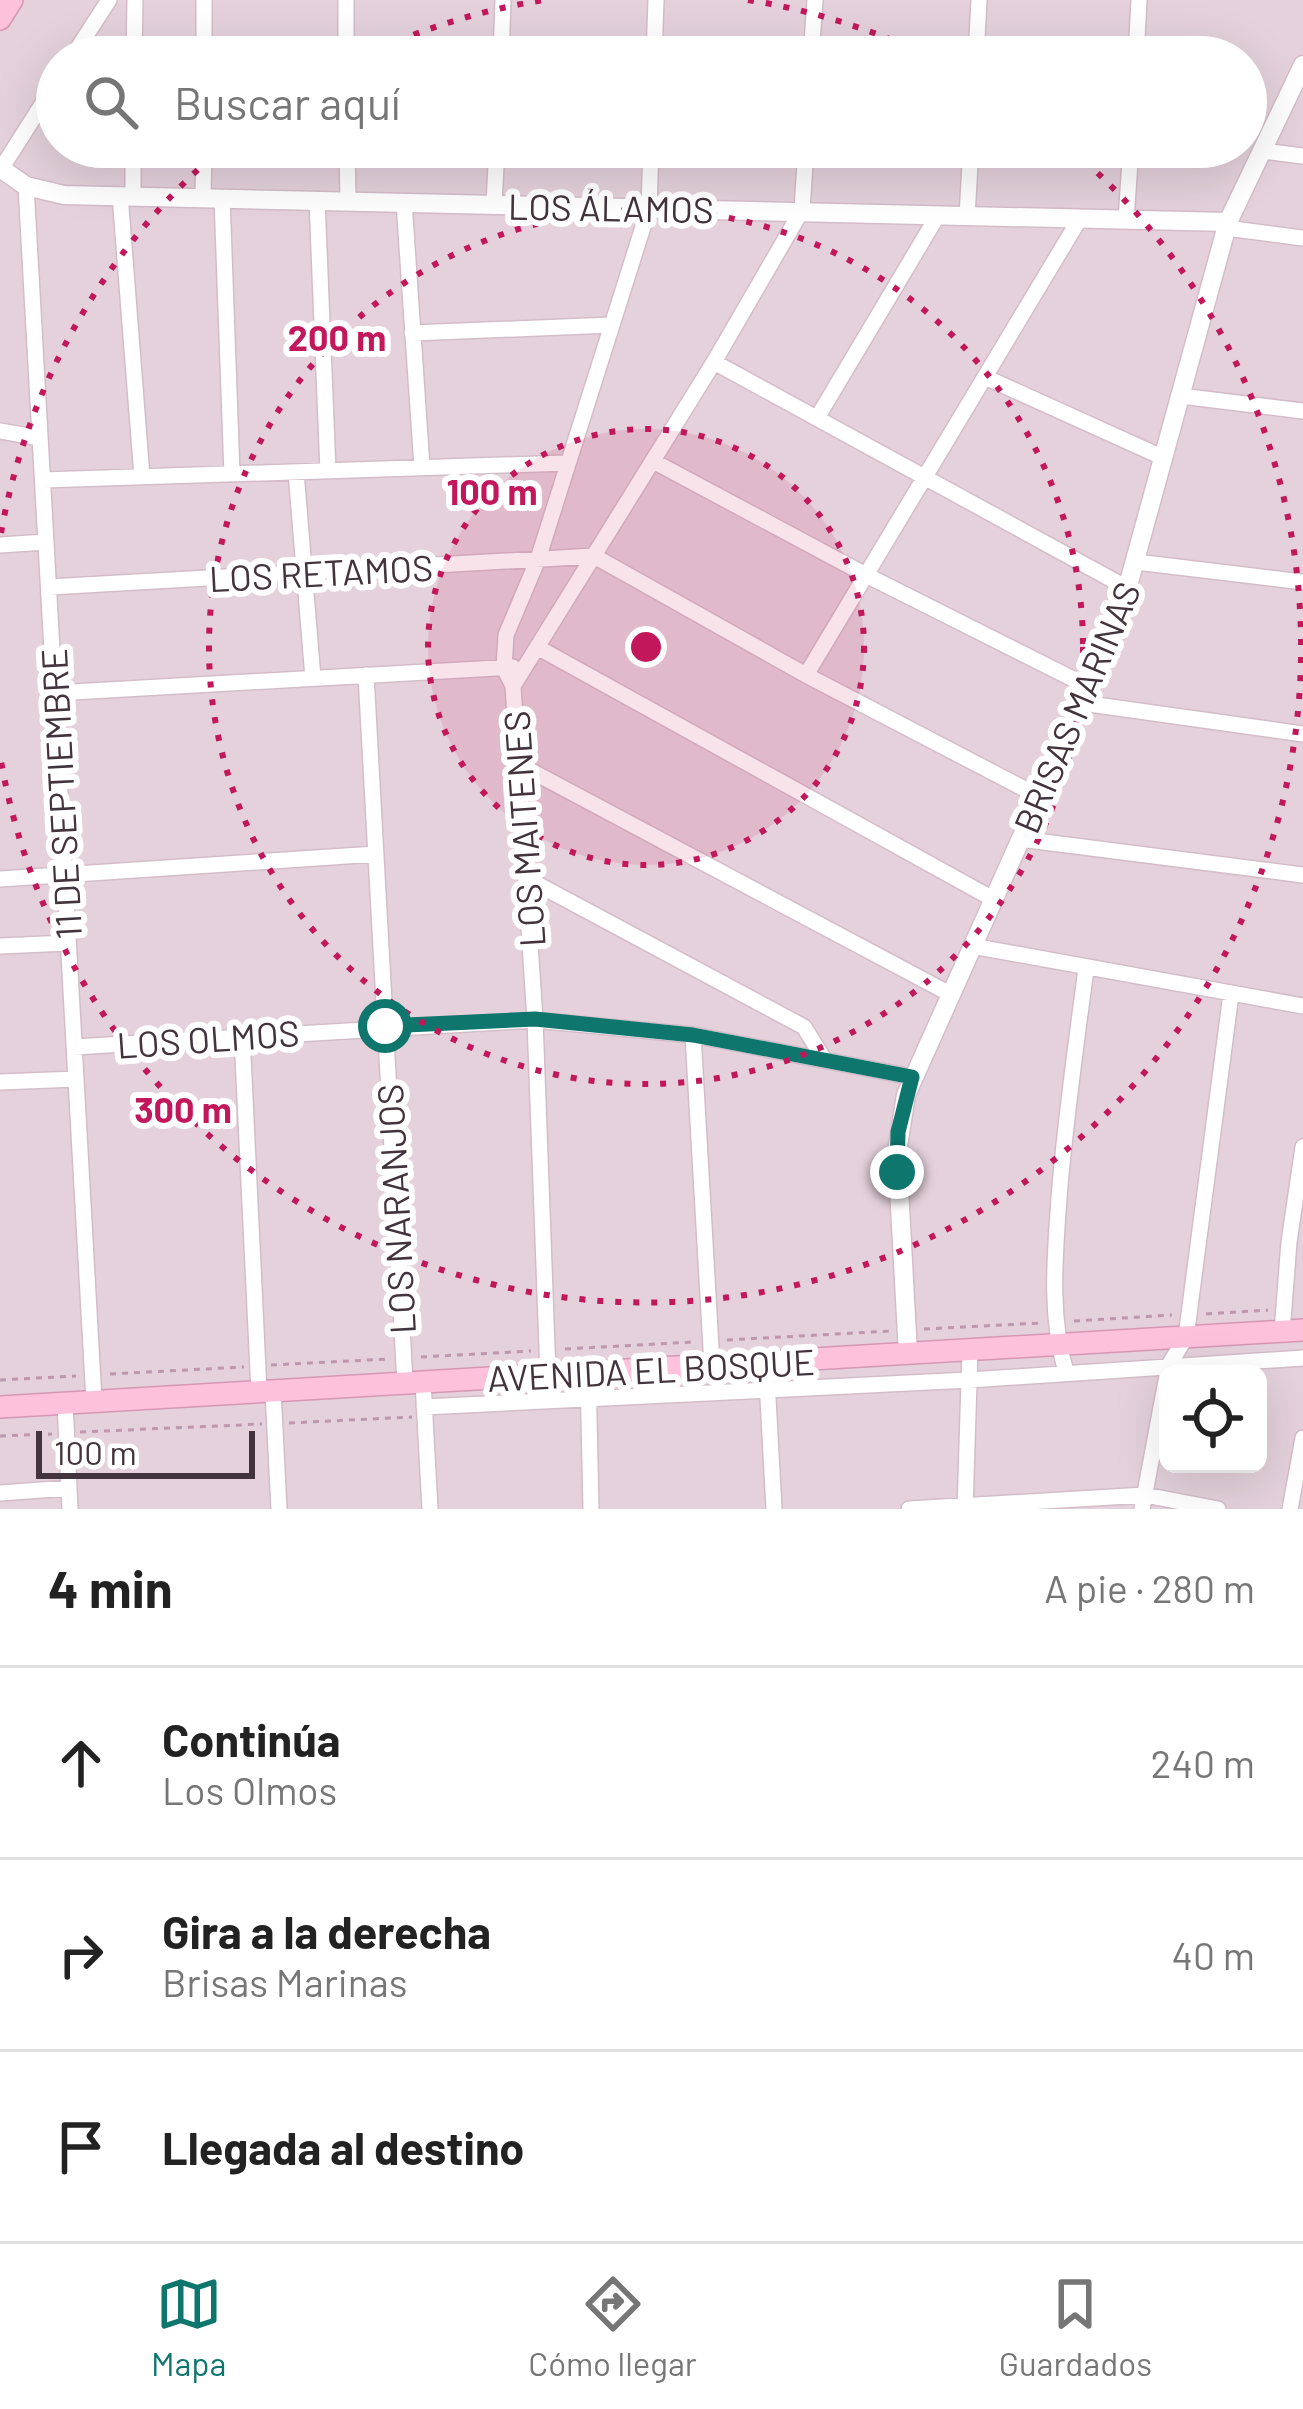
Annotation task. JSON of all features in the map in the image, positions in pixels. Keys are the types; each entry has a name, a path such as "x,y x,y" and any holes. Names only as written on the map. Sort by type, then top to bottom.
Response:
{"main road":[{"path":"0,19 12,0"},
{"name":"AVENIDA EL BOSQUE","path":"0,1407 970,1350 1057,1333 1289,1324"}],"street":[{"path":"86,36 109,0"},
{"path":"134,36 135,0"},
{"path":"204,36 205,0"},
{"path":"346,0 346,36"},
{"path":"502,36 503,0"},
{"path":"655,36 656,0"},
{"path":"813,36 815,0"},
{"path":"977,36 979,0"},
{"path":"1137,36 1139,0"},
{"name":"BRISAS MARINAS","path":"1267,143 1303,65"},
{"path":"0,168 36,113"},
{"path":"1267,152 1303,156"},
{"name":"LOS ÁLAMOS","path":"0,168 26,186 64,195 802,210 1227,225"},
{"path":"130,168 126,195 142,477"},
{"path":"208,168 232,474"},
{"path":"347,168 347,200"},
{"path":"494,205 496,168"},
{"path":"513,686 504,668 506,635 538,559 649,208 650,168"},
{"name":"LOS MAITENES","path":"548,1375 535,1019 513,686 714,362 802,210 805,168"},
{"path":"967,216 970,168"},
{"path":"1126,220 1129,168"},
{"name":"BRISAS MARINAS","path":"908,1354 897,1152 912,1077 1086,695 1129,589 1227,225 1255,168"},
{"name":"11 DE SEPTIEMBRE","path":"26,186 94,1401"},
{"path":"317,200 328,471"},
{"path":"404,202 422,466"},
{"path":"818,418 938,215"},
{"path":"806,675 1079,220"},
{"path":"1227,225 1303,238"},
{"path":"412,333 611,326"},
{"path":"714,362 1129,589"},
{"path":"985,376 1164,458"},
{"path":"1181,396 1303,411"},
{"path":"0,431 40,438"},
{"path":"652,461 1086,695 1303,734"},
{"path":"43,480 567,463"},
{"path":"296,472 313,678"},
{"path":"0,545 46,542"},
{"path":"594,556 806,675 1040,797"},
{"name":"LOS RETAMOS","path":"49,587 594,556"},
{"path":"1136,562 1303,582"},
{"path":"537,647 993,899"},
{"path":"55,693 526,666"},
{"name":"LOS NARANJOS","path":"366,675 404,1358 424,1406 430,1509"},
{"path":"520,765 950,994"},
{"path":"1020,839 1303,875"},
{"path":"0,879 376,854"},
{"path":"526,878 804,1028 824,1059"},
{"path":"0,946 68,943"},
{"path":"972,946 1303,1006"},
{"path":"1066,1372 1057,1333 1054,1271 1064,1137 1086,969"},
{"path":"1169,1365 1188,1326 1231,994"},
{"name":"LOS OLMOS","path":"74,1047 535,1019 693,1035 912,1077"},
{"path":"693,1035 712,1365"},
{"path":"242,1036 258,1366 266,1391 279,1509"},
{"name":"LOS OLMOS","path":"0,1082 76,1078"},
{"path":"1289,1324 1288,1242 1303,1147"},
{"path":"964,1508 970,1350"},
{"name":"AVENIDA EL BOSQUE","path":"1169,1365 1303,1358"},
{"path":"766,1362 774,1509"},
{"name":"AVENIDA EL BOSQUE","path":"424,1406 969,1380 1159,1366"},
{"path":"588,1372 590,1509"},
{"path":"65,1403 70,1509"},
{"path":"1143,1502 1159,1418"},
{"path":"1290,1509 1303,1438"},
{"path":"0,1493 69,1488"},
{"path":"909,1509 1143,1502 1218,1509"}],"path":[{"path":"0,1380 906,1330 1057,1333 1289,1324"}],"shaded area":[{"path":"0,0 1303,0 1303,1509 0,1509"}],"route":[{"path":"385,1026 535,1019 693,1035 912,1077 898,1132 897,1172"}]}
